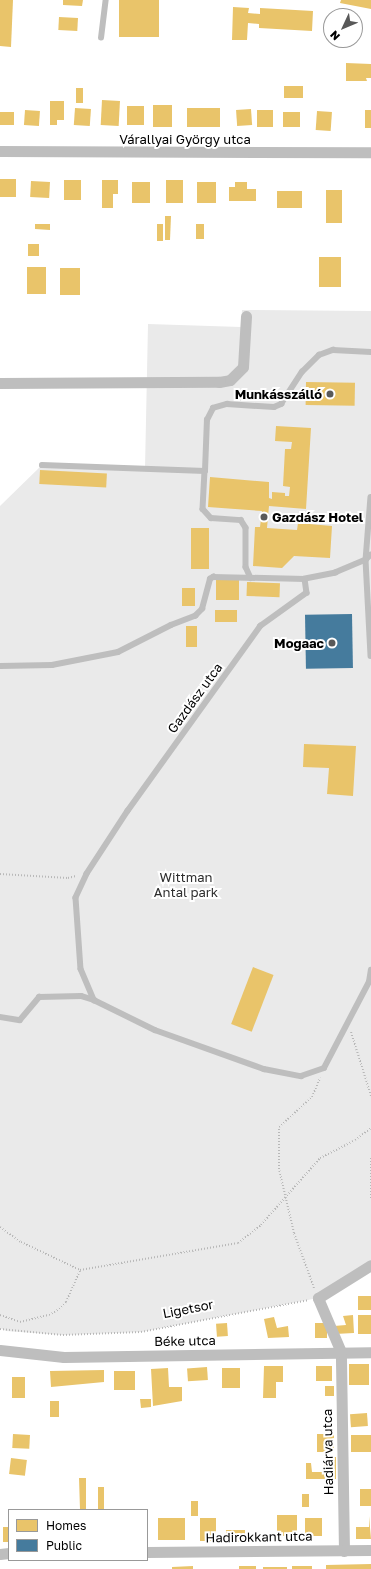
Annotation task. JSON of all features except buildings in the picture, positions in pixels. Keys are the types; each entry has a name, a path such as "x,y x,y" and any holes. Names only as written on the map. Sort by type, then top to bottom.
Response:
{"street":[{"name":"Várallyai György utca","path":"0,151 371,152"},
{"path":"0,383 219,382 230,380 243,367 246,316"},
{"path":"341,1352 318,1298 371,1265"},
{"name":"Béke utca","path":"0,1350 64,1357 371,1352"},
{"name":"Hadiárva utca","path":"341,1352 344,1550"},
{"name":"Hadirokkant utca","path":"148,1552 371,1550"}],"lane":[{"path":"101,38 106,0"},
{"path":"251,578 246,567 246,528 241,520 212,518 203,509 207,420 213,408 227,404 274,407 281,404 302,372 319,355 333,350 371,352"},
{"path":"42,465 205,471"},
{"path":"371,497 368,560 371,656"},
{"path":"0,666 52,665 118,652 171,625 196,616 202,609 210,579 213,577 305,580 336,573 368,560 371,555"},
{"name":"Gazdász utca","path":"87,874 142,792 261,626 307,594 305,580"},
{"path":"87,874 76,898 76,929 81,969 94,1000"},
{"path":"0,1017 20,1020 39,997 81,996 94,1000 155,1030 264,1069 301,1076 324,1068 369,982 371,970"}],"path":[{"path":"0,874 68,878 87,874"},
{"path":"348,1024 371,1096"},
{"path":"318,1298 294,1233 285,1196 279,1169 279,1127 312,1097 324,1068"},
{"path":"0,1227 21,1242 80,1270 238,1242 261,1225 320,1158 355,1140 371,1128"},
{"path":"371,1158 371,1198"},
{"path":"0,1315 20,1322 49,1315 59,1309 66,1302 80,1270"},
{"name":"Ligetsor","path":"0,1328 63,1335 141,1332 318,1298"}],"green space":[{"name":"Wittman Antal park","path":"242,310 371,311 371,1266 318,1298 141,1332 63,1335 6,1331 0,1328 0,506 42,465 145,468 148,324 241,327"}],"place":[{"name":"Munkásszálló","path":"330,394"},
{"name":"Gazdász Hotel","path":"264,517"},
{"name":"Mogaac","path":"332,643"}]}
